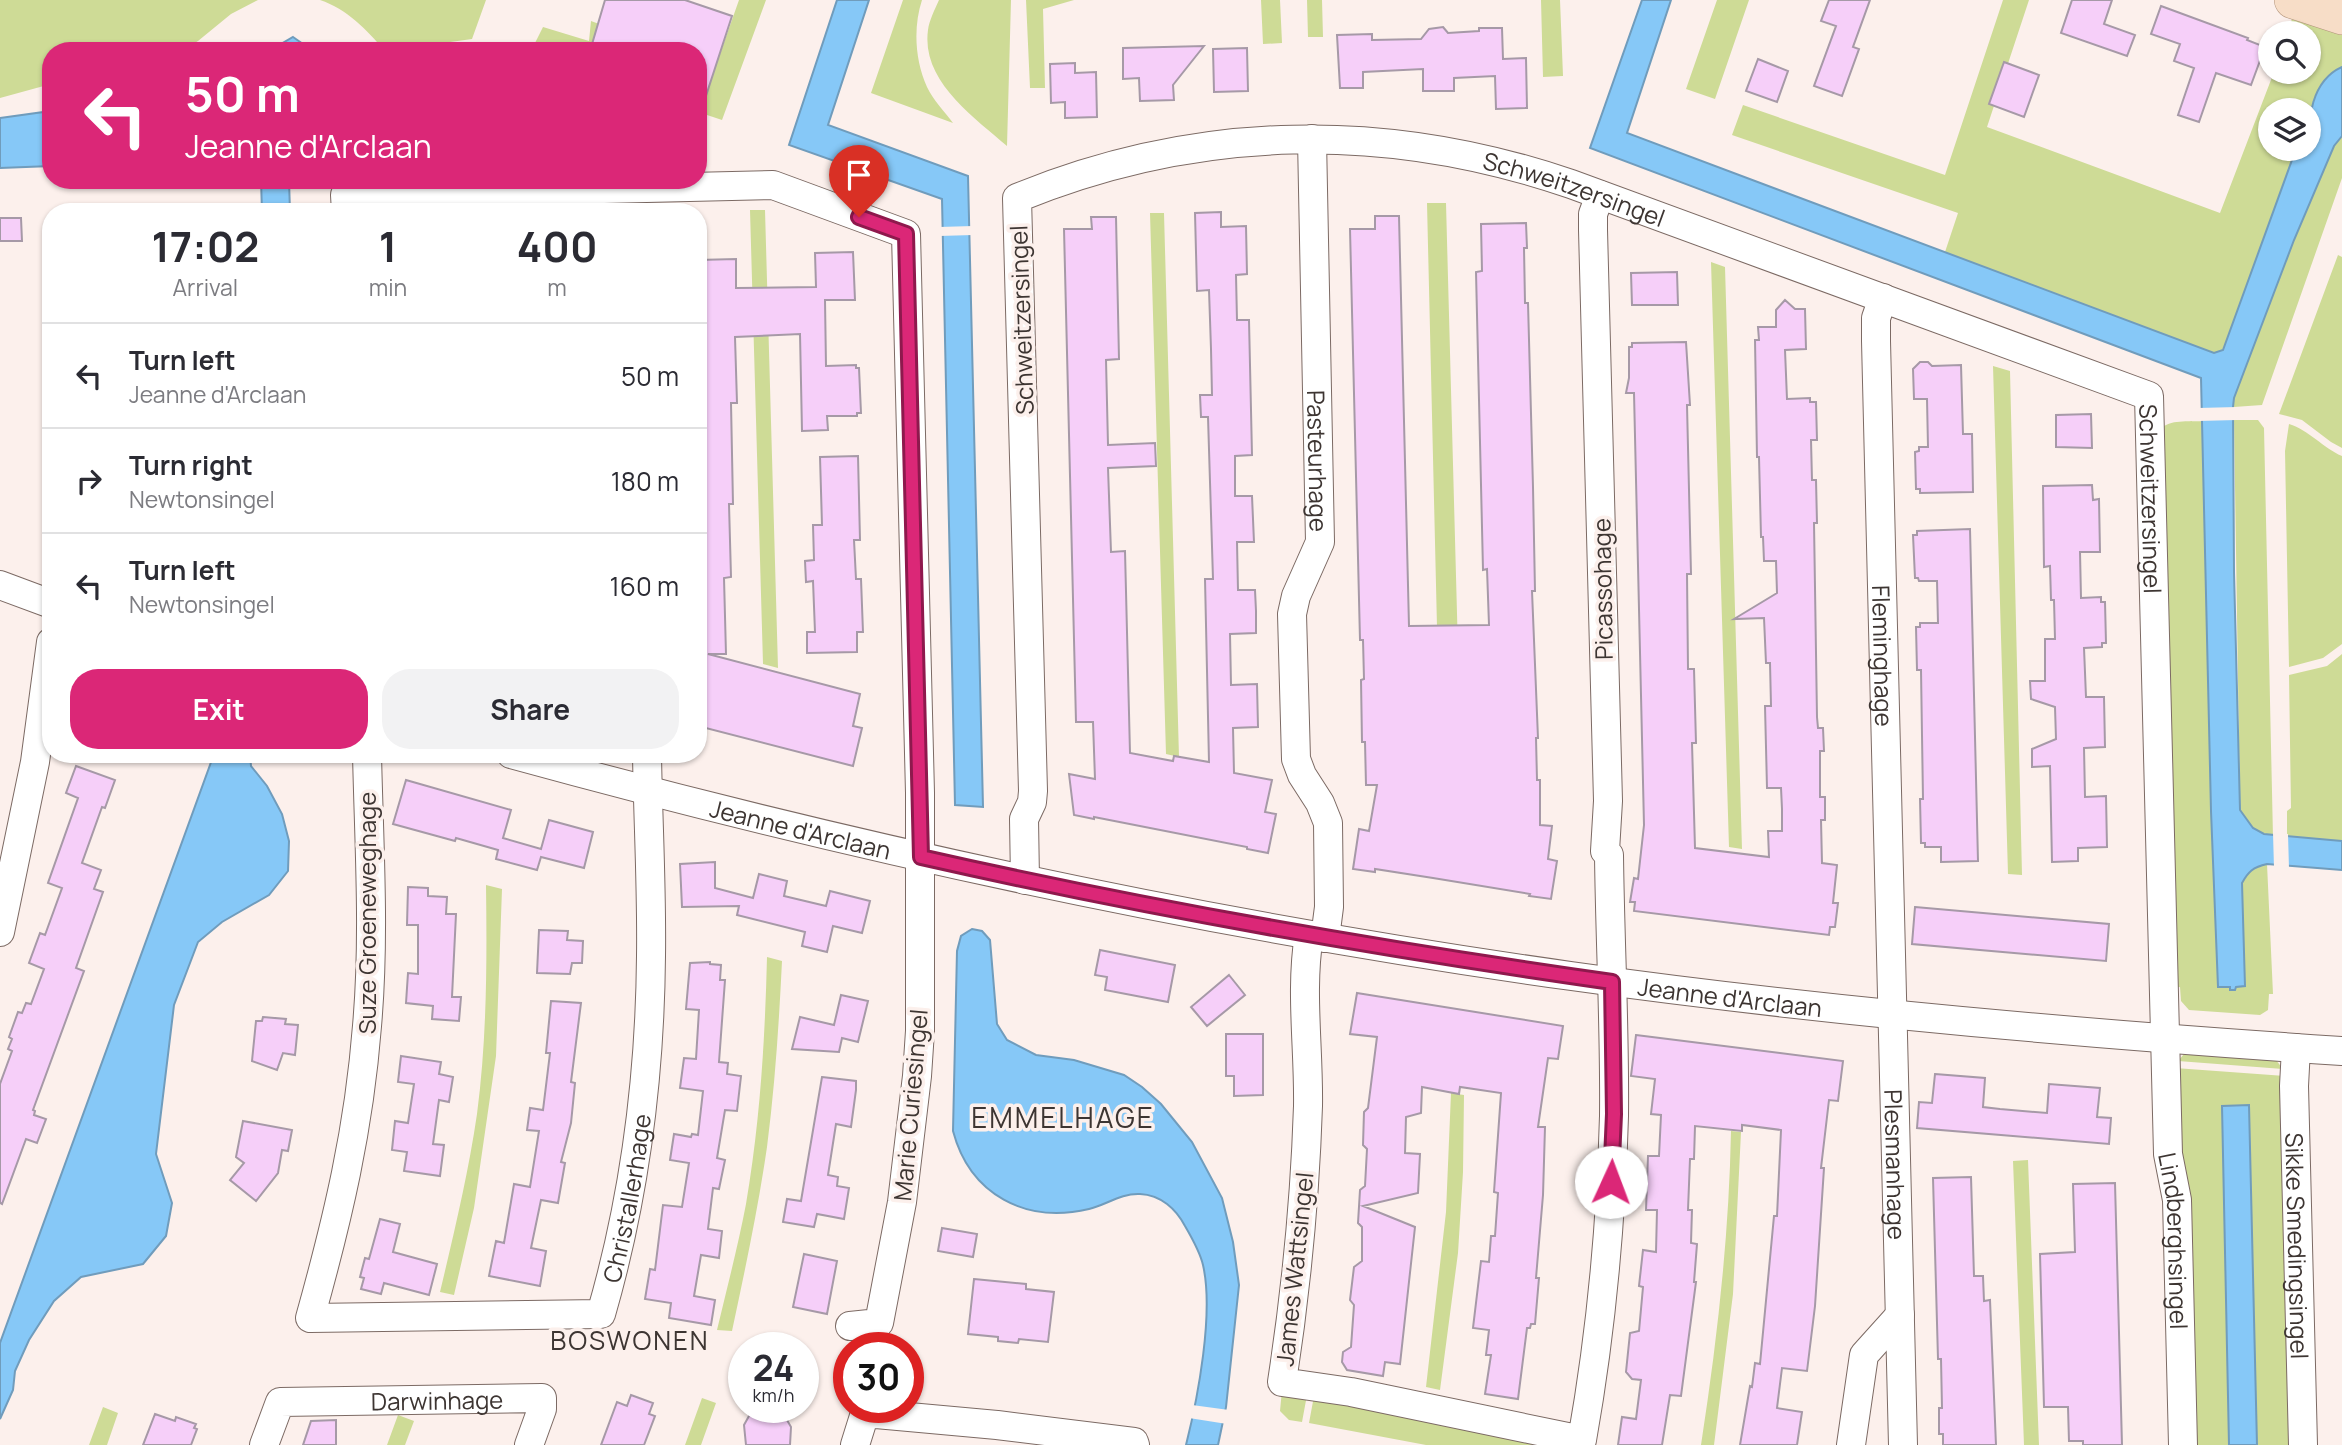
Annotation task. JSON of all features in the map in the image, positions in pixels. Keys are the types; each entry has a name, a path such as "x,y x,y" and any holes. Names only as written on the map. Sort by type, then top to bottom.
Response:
{"main road":[{"path":"2293,0 2342,16"}],"street":[{"name":"Schweitzersingel","path":"1025,880 1024,819 1032,802 1033,791 1017,198 1095,171 1164,153 1217,145 1312,139 1382,142 1449,151 1504,163 1600,195 2148,396 2165,1039"},
{"name":"Pasteurhage","path":"1312,139 1320,542 1296,596 1292,614 1296,759 1328,823 1329,907 1317,936"},
{"path":"345,203 345,195 633,200 773,185 906,234 921,857"},
{"name":"Picassohage","path":"1582,1440 1595,1363 1609,1211 1614,1114 1609,855 1605,851 1608,801 1593,230 1593,214 1600,195"},
{"name":"Fleminghage","path":"1883,298 1876,318 1876,355 1893,1016"},
{"path":"0,585 42,601"},
{"path":"0,932 35,762 42,710"},
{"name":"Suze Groeneweghage","path":"310,1318 345,1187 363,1070 372,928 367,763"},
{"name":"Jeanne d'Arclaan","path":"544,763 647,791 921,857 1169,910 1317,936 1612,982 1893,1016 2342,1051"},
{"path":"647,763 647,791"},
{"name":"Christallerhage","path":"310,1318 601,1314 615,1261 631,1175 647,1049 652,906 647,791"},
{"name":"Marie Curiesingel","path":"850,1326 879,1323 898,1225 917,1076 921,985 921,857"},
{"name":"James Wattsingel","path":"1317,936 1305,963 1308,1104 1295,1290 1282,1382 1351,1392 1582,1440"},
{"name":"Plesmanhage","path":"1893,1016 1903,1445"},
{"name":"Lindberghsingel","path":"2165,1039 2168,1154 2178,1204 2183,1445"},
{"name":"Sikke Smedingsingel","path":"2295,1048 2303,1445"},
{"path":"1851,1445 1864,1355 1899,1315"},
{"name":"Darwinhage","path":"264,1445 279,1402 283,1401 542,1398 542,1409 529,1445"},
{"path":"855,1445 865,1413 997,1425 1135,1445"}],"green space":[{"path":"0,0 258,0 231,14 196,42 42,42 42,86 0,98"},
{"path":"320,0 486,0 472,39 450,42 377,42 348,15"},
{"path":"739,0 766,0 722,120 707,115 707,80 710,82"},
{"path":"903,0 922,0 916,33 920,66 930,92 953,123 871,93"},
{"path":"939,0 1011,0 1007,146 953,96 933,66 928,48 928,30"},
{"path":"1026,0 1074,0 1043,9 1045,88 1030,88"},
{"path":"1261,0 1280,0 1282,43 1263,44"},
{"path":"1307,0 1322,0 1323,37 1308,37"},
{"path":"1541,0 1560,0 1563,76 1543,77"},
{"path":"1717,0 1749,0 1715,99 1686,89"},
{"path":"2003,0 2029,0 1987,127 2220,213 2258,114 2258,161 2292,161 2223,350 2214,353 1945,252 1958,213 1732,135 1743,105 1945,175"},
{"path":"2295,8 2342,24 2342,67 2329,76 2316,98 2264,98 2269,84 2321,84 2321,21 2291,21"},
{"path":"591,21 648,42 536,42 543,27 589,41"},
{"path":"2342,136 2342,178 2262,405 2234,407 2234,398 2294,240 2334,146"},
{"path":"1427,203 1446,203 1462,800 1441,797"},
{"path":"750,210 765,210 778,668 763,664"},
{"path":"1150,213 1164,213 1179,757 1166,754"},
{"path":"2338,255 2342,257 2342,448 2302,420 2279,414"},
{"path":"1711,262 1725,267 1742,849 1729,847"},
{"path":"1993,366 2010,371 2022,875 2008,874"},
{"path":"2234,420 2258,420 2264,428 2273,837 2253,829 2240,810"},
{"path":"2202,421 2218,987 2245,986 2242,883 2252,870 2267,864 2273,994 2269,994 2268,1010 2260,1015 2189,1010 2181,1001 2180,987 2172,988 2161,429 2174,422"},
{"path":"2289,424 2342,456 2342,644 2323,658 2289,667 2285,451"},
{"path":"2342,654 2342,841 2287,837 2287,811 2291,808 2289,675 2327,666"},
{"path":"486,885 502,889 496,1056 474,1208 454,1295 440,1292 477,1114 486,1000"},
{"path":"767,957 782,961 767,1147 732,1331 717,1330 740,1236 751,1173 761,1081"},
{"path":"2191,1052 2276,1060 2283,1069 2178,1061 2184,1054"},
{"path":"2175,1068 2285,1076 2294,1445 2257,1445 2249,1105 2222,1107 2229,1445 2193,1445 2177,1160"},
{"path":"1451,1093 1464,1095 1463,1172 1458,1253 1440,1390 1426,1387 1446,1212"},
{"path":"1731,1131 1741,1132 1733,1294 1714,1445 1701,1445 1721,1289"},
{"path":"2028,1160 2039,1445 2024,1445 2013,1161"},
{"path":"1282,1390 1307,1395 1302,1422 1289,1420 1280,1411"},
{"path":"1314,1396 1548,1445 1426,1445 1309,1423"},
{"path":"702,1398 716,1403 701,1445 685,1445"},
{"path":"103,1407 118,1413 107,1445 89,1445"},
{"path":"398,1415 414,1421 405,1445 387,1445"}],"water":[{"path":"837,0 869,0 828,125 968,176 983,807 955,805 942,199 789,145"},
{"path":"1642,0 1671,0 1627,133 2214,353 2223,350 2292,161 2321,161 2321,98 2315,98 2324,82 2342,67 2342,136 2334,146 2294,240 2234,398 2233,407 2240,810 2253,828 2264,834 2342,841 2342,870 2267,864 2249,873 2242,883 2245,986 2236,987 2235,990 2218,987 2201,378 1590,148"},
{"path":"293,37 300,42 284,42"},
{"path":"42,112 42,166 0,168 0,118"},
{"path":"261,189 289,189 290,203 262,203"},
{"path":"211,763 251,763 282,814 289,841 288,871 269,895 222,922 198,942 174,1005 156,1154 172,1203 166,1236 143,1264 81,1277 54,1301 29,1340 15,1371 13,1390 0,1419 0,1343"},
{"path":"972,929 982,931 990,940 997,1024 1007,1040 1036,1055 1074,1060 1124,1075 1142,1087 1161,1104 1192,1142 1222,1198 1233,1242 1239,1285 1226,1407 1218,1445 1186,1445 1203,1355 1207,1307 1200,1255 1177,1214 1161,1200 1140,1194 1126,1195 1089,1209 1066,1213 1023,1208 1004,1200 987,1188 961,1153 953,1131 957,951 961,936"},
{"path":"2249,1105 2257,1445 2229,1445 2222,1106"}],"pier":[{"path":"973,226 973,235 939,236 939,227"},
{"path":"2237,407 2237,420 2198,421 2198,408"},
{"path":"2273,833 2288,834 2289,869 2274,868"},
{"path":"1192,1405 1229,1410 1227,1424 1189,1418"}],"building":[{"path":"605,0 685,0 732,16 707,93 707,42 593,42"},
{"path":"1829,0 1870,0 1853,47 1859,49 1842,96 1814,86 1836,26 1821,21"},
{"path":"2072,0 2112,0 2104,24 2135,35 2127,56 2061,33"},
{"path":"2161,6 2248,38 2247,40 2258,44 2258,66 2251,85 2216,73 2199,122 2178,115 2194,68 2174,61 2180,44 2151,34"},
{"path":"1443,27 1448,33 1479,31 1479,28 1502,28 1503,59 1526,58 1527,108 1496,109 1495,76 1454,78 1454,91 1423,91 1423,69 1363,72 1363,88 1340,88 1337,35 1372,34 1372,40 1421,39 1429,29"},
{"path":"1204,46 1173,85 1174,100 1140,101 1139,78 1123,79 1123,48"},
{"path":"1247,48 1248,91 1214,92 1213,49"},
{"path":"1758,59 1788,71 1777,102 1746,91"},
{"path":"2004,62 2039,75 2024,117 1989,104"},
{"path":"1075,63 1075,73 1096,72 1097,117 1065,118 1065,102 1051,103 1050,64"},
{"path":"1221,212 1221,227 1246,226 1247,274 1236,275 1237,320 1249,320 1252,455 1235,456 1235,496 1252,496 1254,542 1237,542 1238,590 1255,590 1256,611 1256,633 1230,634 1231,685 1257,684 1258,727 1233,728 1234,773 1272,780 1265,812 1276,814 1268,853 1074,815 1069,774 1095,779 1093,722 1076,722 1064,229 1092,229 1091,217 1116,217 1119,359 1106,360 1108,445 1155,443 1156,466 1108,468 1111,552 1125,551 1130,753 1173,761 1174,756 1209,762 1205,579 1213,579 1208,417 1201,417 1200,395 1212,395 1211,349 1209,290 1197,291 1195,213"},
{"path":"1375,216 1399,216 1409,626 1489,625 1487,569 1483,570 1476,272 1482,271 1481,224 1526,223 1525,303 1528,303 1533,487 1535,591 1532,591 1538,738 1537,780 1540,780 1540,825 1552,826 1548,859 1557,861 1551,899 1375,869 1375,872 1353,869 1359,829 1369,831 1377,785 1366,785 1365,742 1362,742 1361,680 1364,679 1363,640 1360,640 1350,229 1375,229"},
{"path":"0,218 21,218 22,241 0,241"},
{"path":"853,252 855,300 825,300 826,366 856,365 856,368 859,368 861,413 857,413 857,416 827,416 828,430 802,431 800,334 735,337 737,403 731,403 733,504 729,504 731,577 724,578 726,654 708,654 860,694 853,726 862,728 853,766 707,728 707,260 736,259 736,288 816,287 815,253"},
{"path":"1677,272 1678,305 1632,305 1631,273"},
{"path":"1785,300 1795,309 1805,309 1806,349 1785,350 1787,399 1810,398 1810,402 1816,402 1817,440 1811,440 1812,480 1816,480 1817,523 1814,523 1817,717 1818,728 1823,728 1824,751 1820,751 1820,797 1825,797 1825,820 1821,820 1822,863 1837,865 1833,903 1838,903 1835,927 1830,927 1829,935 1634,911 1635,902 1630,902 1634,878 1638,879 1644,825 1634,393 1626,393 1629,347 1632,347 1632,343 1686,342 1690,405 1687,405 1691,574 1687,574 1688,669 1694,669 1696,743 1692,743 1695,848 1769,857 1768,831 1782,831 1782,809 1781,788 1767,788 1765,706 1771,706 1770,663 1766,663 1764,618 1734,619 1777,593 1776,561 1764,561 1761,537 1755,340 1759,340 1758,327 1776,327 1776,310"},
{"path":"1920,362 1928,362 1932,366 1961,365 1963,434 1972,434 1973,492 1920,493 1920,489 1916,489 1915,452 1919,451 1919,447 1928,447 1927,399 1914,399 1913,369"},
{"path":"2091,414 2092,448 2056,447 2056,415"},
{"path":"858,456 860,540 854,540 856,579 861,579 863,632 857,632 857,652 807,653 807,632 815,632 813,581 806,582 805,561 814,560 813,525 822,525 820,457"},
{"path":"2092,485 2093,500 2099,499 2100,552 2080,552 2081,598 2101,597 2101,602 2105,602 2106,643 2102,643 2102,647 2084,648 2086,697 2104,697 2105,747 2084,748 2085,797 2106,796 2107,847 2078,848 2078,861 2052,862 2050,766 2032,767 2032,749 2056,739 2055,707 2031,699 2030,681 2045,681 2045,639 2055,639 2050,566 2044,567 2043,486"},
{"path":"1970,529 1978,861 1941,862 1941,847 1925,847 1925,843 1921,843 1921,670 1917,670 1916,627 1920,627 1920,623 1938,623 1937,581 1919,581 1915,578 1913,535 1917,535 1917,531"},
{"path":"76,766 115,780 105,808 102,807 82,863 101,870 94,889 103,892 76,968 84,971 33,1110 34,1115 46,1119 37,1143 26,1139 2,1204 0,1084 12,1051 8,1049 12,1039 9,1037 18,1012 22,1013 26,1003 31,1004 44,969 29,963 40,933 45,935 62,888 48,883 78,798 66,793"},
{"path":"406,780 511,810 503,838 541,849 549,820 593,832 584,868 541,857 537,870 496,859 498,850 393,824"},
{"path":"715,862 715,888 753,898 759,874 787,881 784,896 826,906 830,891 870,901 862,933 833,926 827,952 802,946 805,932 737,915 739,906 682,907 680,864"},
{"path":"408,887 428,888 428,896 447,897 446,914 456,914 452,997 461,997 459,1021 432,1019 433,1006 406,1003 408,973 418,974 418,925 407,925"},
{"path":"1915,907 2109,924 2106,961 1912,944"},
{"path":"539,930 568,931 567,940 583,941 582,963 572,963 570,974 537,973"},
{"path":"1100,950 1175,965 1168,1002 1105,990 1107,977 1095,975"},
{"path":"710,962 721,965 720,980 725,980 719,1062 728,1063 727,1074 741,1076 737,1111 725,1110 717,1158 725,1160 719,1189 713,1188 708,1229 722,1231 719,1258 701,1255 694,1296 715,1300 711,1325 669,1318 671,1303 645,1299 650,1269 655,1270 663,1205 682,1207 689,1163 670,1160 674,1134 691,1137 692,1134 698,1135 703,1091 680,1088 684,1058 696,1059 699,1010 686,1009 690,963"},
{"path":"1229,975 1245,995 1207,1026 1191,1007"},
{"path":"1357,993 1563,1026 1558,1059 1548,1058 1538,1127 1545,1127 1536,1278 1539,1278 1535,1324 1527,1328 1518,1399 1485,1394 1491,1355 1486,1355 1489,1330 1473,1328 1481,1261 1489,1262 1491,1236 1495,1236 1498,1193 1494,1192 1501,1093 1460,1087 1459,1094 1422,1087 1421,1113 1406,1117 1405,1153 1420,1154 1418,1193 1363,1206 1415,1227 1400,1364 1385,1362 1383,1376 1347,1370 1342,1362 1343,1352 1351,1347 1354,1305 1350,1300 1354,1267 1362,1261 1362,1227 1358,1223 1360,1190 1365,1186 1367,1149 1363,1145 1364,1112 1368,1108 1377,1037 1350,1034"},
{"path":"841,995 868,1001 858,1042 842,1038 839,1052 792,1049 800,1017 834,1025"},
{"path":"551,1001 581,1003 571,1082 575,1083 571,1123 561,1162 565,1163 558,1203 541,1200 531,1248 546,1251 540,1286 489,1276 496,1241 504,1243 514,1184 530,1187 539,1131 527,1130 530,1108 543,1110 550,1053 546,1053"},
{"path":"263,1017 286,1019 285,1024 298,1025 295,1055 283,1053 277,1070 252,1061 256,1021 262,1021"},
{"path":"1226,1034 1263,1034 1263,1095 1234,1096 1234,1076 1226,1076"},
{"path":"1636,1035 1843,1061 1838,1101 1829,1100 1821,1168 1824,1168 1815,1306 1807,1371 1782,1368 1777,1408 1802,1412 1797,1445 1740,1445 1755,1363 1760,1364 1774,1216 1777,1216 1781,1130 1742,1125 1742,1131 1695,1126 1694,1159 1690,1159 1688,1210 1692,1210 1691,1243 1697,1244 1696,1282 1681,1396 1670,1395 1662,1445 1618,1445 1622,1417 1636,1419 1641,1380 1632,1379 1626,1372 1630,1333 1639,1331 1643,1287 1639,1286 1643,1250 1656,1252 1657,1210 1646,1210 1648,1156 1659,1156 1661,1115 1651,1114 1655,1079 1631,1076"},
{"path":"401,1056 441,1062 439,1074 453,1077 449,1102 439,1100 433,1144 444,1145 440,1176 404,1171 407,1152 392,1150 395,1121 408,1123 414,1084 398,1082"},
{"path":"1935,1074 1985,1078 1983,1107 2047,1113 2049,1084 2100,1088 2097,1117 2111,1118 2109,1144 1917,1128 1919,1102 1932,1103"},
{"path":"822,1077 856,1081 856,1090 851,1127 836,1124 828,1175 838,1177 837,1186 849,1188 844,1219 817,1214 814,1227 783,1222 787,1199 801,1201"},
{"path":"243,1121 292,1130 288,1151 282,1150 278,1173 256,1201 230,1180 244,1163 236,1157"},
{"path":"1971,1177 1974,1276 1983,1276 1984,1301 1990,1300 1996,1445 1943,1445 1943,1434 1939,1434 1939,1408 1942,1408 1941,1359 1938,1359 1933,1178"},
{"path":"2115,1183 2122,1445 2083,1445 2083,1441 2069,1441 2068,1407 2044,1407 2040,1254 2075,1252 2073,1184"},
{"path":"380,1219 400,1224 393,1252 437,1264 429,1295 384,1283 381,1294 361,1289 364,1278 360,1277 365,1258 369,1259"},
{"path":"942,1228 977,1234 973,1257 938,1251"},
{"path":"804,1254 837,1261 827,1314 793,1307"},
{"path":"974,1279 1026,1284 1026,1289 1054,1292 1048,1342 1019,1339 1018,1343 998,1341 998,1337 968,1334"},
{"path":"631,1395 653,1403 649,1414 655,1416 644,1445 601,1445 617,1402 627,1406"},
{"path":"155,1414 196,1424 194,1428 197,1429 191,1445 143,1445"},
{"path":"336,1420 336,1445 303,1445 311,1421"},
{"path":"789,1423 790,1445 746,1445 744,1425"}],"district":[{"name":"EMMELHAGE","path":"1063,1117"},
{"name":"BOSWONEN","path":"630,1340"}],"route":[{"path":"859,217 906,234 921,857 1169,910 1612,982 1614,1114 1611,1182"}]}
